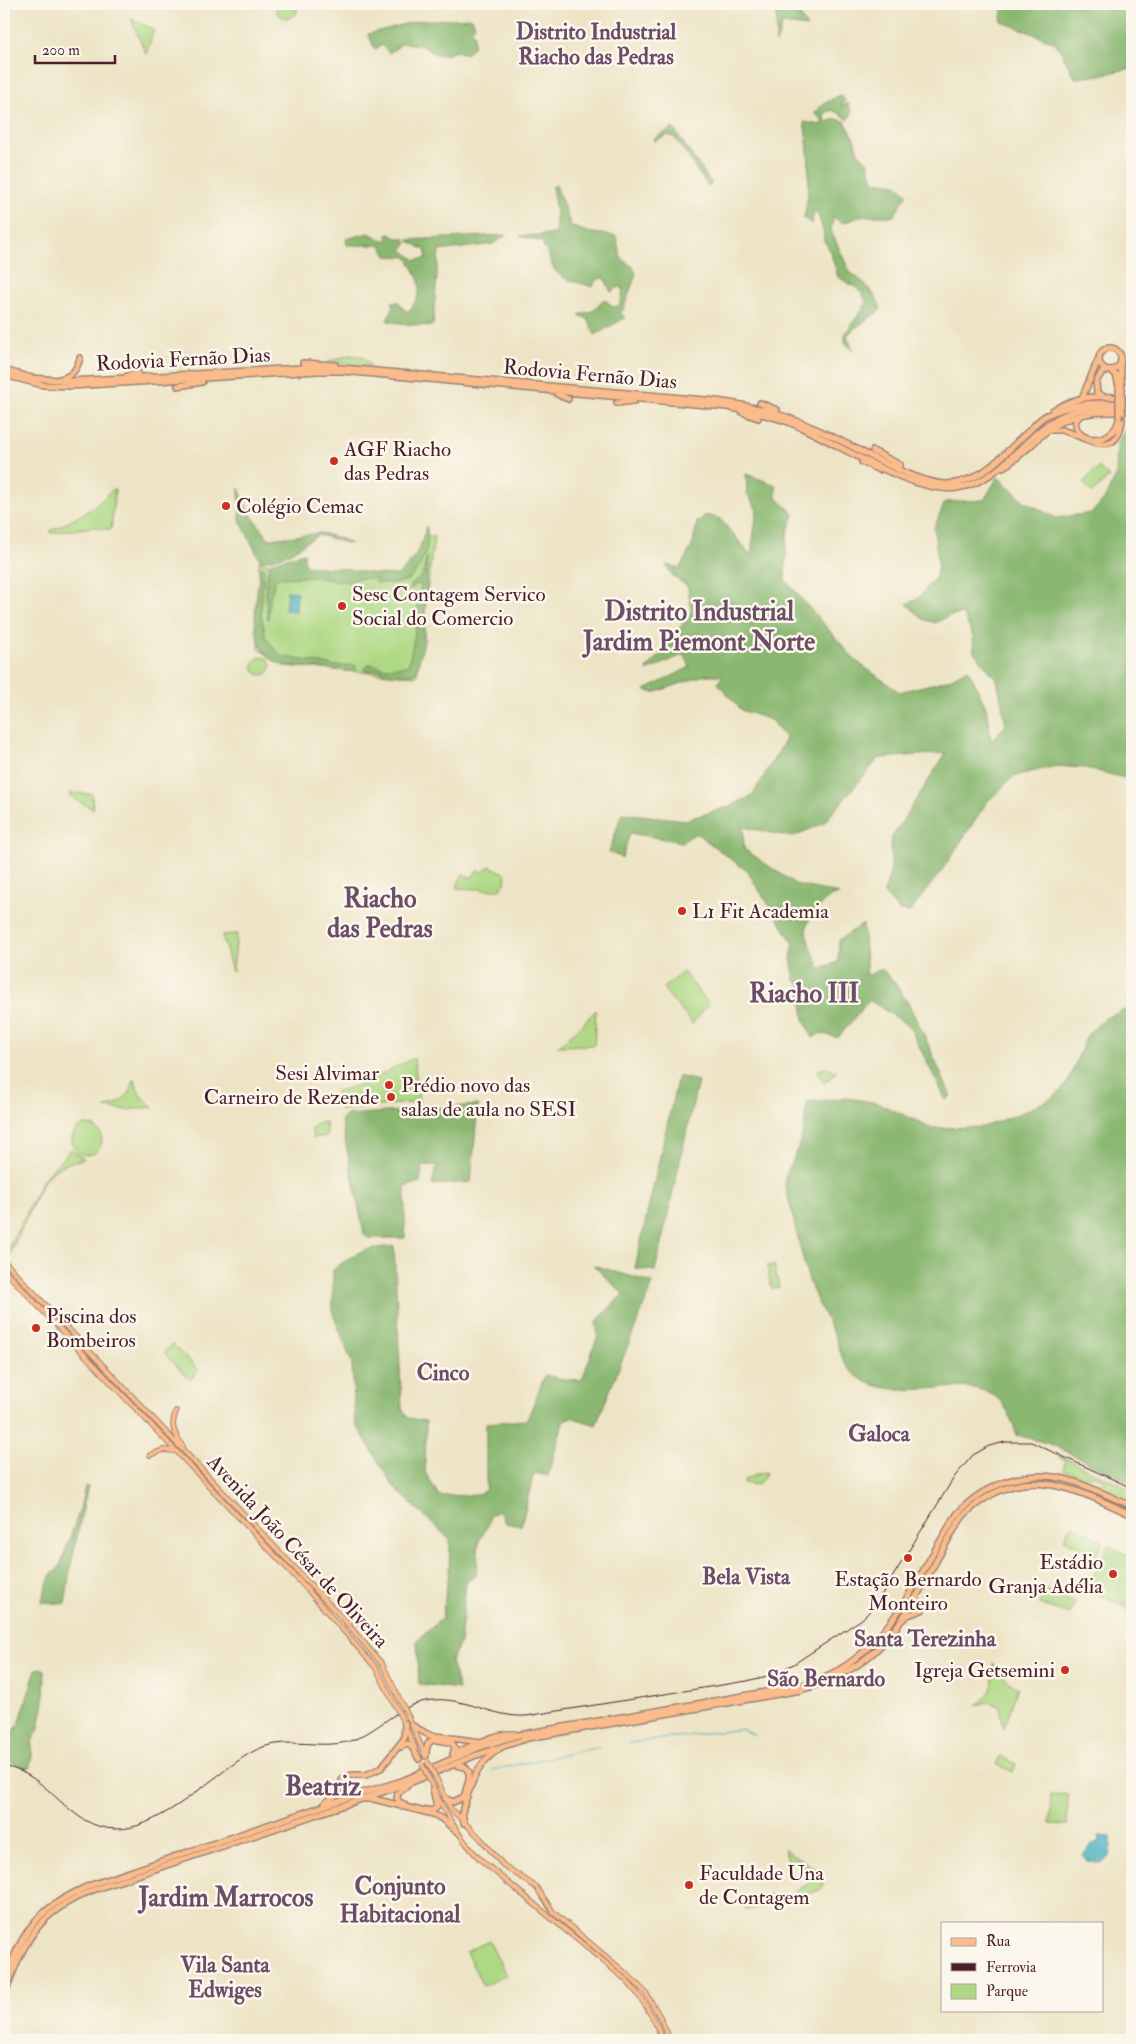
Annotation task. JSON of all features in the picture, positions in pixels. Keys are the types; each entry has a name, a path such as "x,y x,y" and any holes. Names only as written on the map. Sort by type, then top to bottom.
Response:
{"highway":[{"path":"1048,430 1061,430 1093,443 1101,444 1114,439 1119,433 1120,420 1121,358 1116,350 1110,348 1104,350 1099,357 1082,398"},
{"path":"1099,357 1101,367 1116,375 1120,387"},
{"path":"32,378 66,378 73,373 80,358"},
{"path":"303,363 325,363 365,370"},
{"path":"1120,366 1110,371 1102,372 1098,376 1097,393 1132,399"},
{"name":"Rodovia Fernão Dias","path":"4,370 32,378 71,381 318,367 736,404 768,410 802,422 911,475 946,484 969,480 995,463 1046,415 1090,403 1132,404"},
{"name":"Rodovia Fernão Dias","path":"4,375 43,385 71,386 342,371 727,408 766,415 792,423 901,477 934,488 958,488 979,481 998,469 1032,437 1058,418 1090,408 1102,407 1132,412"},
{"path":"99,380 138,373"},
{"path":"178,386 221,378"},
{"path":"492,382 520,380"},
{"path":"552,391 568,399"},
{"path":"1046,415 1066,403 1082,398 1094,396 1114,397"},
{"path":"617,403 645,400"},
{"path":"760,403 795,417 802,422"},
{"path":"727,408 758,418"},
{"path":"998,469 1016,459 1048,430 1081,415 1105,411 1132,412"},
{"path":"1081,415 1076,420 1076,430 1080,434 1095,439 1102,439 1113,432 1120,420"},
{"path":"873,451 907,470 911,475"},
{"path":"862,462 901,477"},
{"path":"895,1628 951,1524 971,1500 992,1487 1005,1481 1026,1477 1048,1477 1075,1482 1132,1506"},
{"path":"4,1982 25,1935 36,1920 51,1906 66,1896 181,1854 402,1781 490,1744 518,1735 806,1683 838,1670 862,1654 904,1609 919,1590 963,1516 977,1504 1009,1488 1034,1483 1050,1483 1073,1489 1132,1515"},
{"path":"939,1555 949,1548"},
{"path":"4,1996 27,1941 38,1925 69,1900 118,1881 412,1782 506,1744 528,1738 801,1690 842,1675 883,1643 908,1615 922,1610 917,1605 916,1600 919,1590"},
{"path":"314,1810 336,1797 340,1783 346,1776 366,1775 381,1768 404,1739 403,1721"},
{"path":"413,1726 429,1735 481,1742"},
{"path":"448,1761 454,1754 481,1742 510,1733 518,1735"},
{"path":"427,1758 427,1745 436,1739 453,1744 455,1748 454,1754"},
{"path":"362,1793 346,1791 344,1781 352,1777 376,1775 383,1770 404,1745 407,1744 412,1747 421,1762"},
{"path":"464,1823 463,1808 481,1764 486,1758 506,1744"},
{"path":"445,1798 453,1802 464,1797 469,1780 469,1772 465,1767 453,1765"},
{"path":"412,1782 398,1793 397,1798 400,1802 432,1811 437,1805 433,1789"},
{"path":"355,1800 374,1799 433,1814 456,1831"}],"main road":[{"name":"Avenida João César de Oliveira","path":"4,1261 117,1380 167,1441 308,1589 376,1668 403,1721 433,1789 465,1844 482,1861 634,1988 642,1997 663,2040"},
{"name":"Avenida João César de Oliveira","path":"4,1270 112,1383 171,1436 345,1621 382,1664 451,1809 481,1839 503,1866 536,1887 545,1897 553,1912 629,1976 646,1993 660,2016 670,2040"},
{"path":"112,1383 117,1380"},
{"path":"176,1411 172,1422 173,1428 186,1453"},
{"path":"150,1456 163,1450 177,1451"},
{"path":"345,1621 359,1622"},
{"path":"537,1906 543,1903 545,1897"}],"green space":[{"path":"276,4 297,4 297,13 289,18 282,17 277,13"},
{"path":"777,4 794,4 807,27 782,24 776,43"},
{"path":"1002,4 1132,4 1132,68 1075,78 1056,43 1001,21"},
{"path":"472,18 475,25 471,31 474,33 474,46 466,54 457,51 444,55 433,53 421,45 403,43 389,53 382,45 375,49 368,34 416,21"},
{"path":"131,19 154,30 146,54"},
{"path":"840,95 845,100 841,107 848,103 852,112 848,120 832,110 824,114 826,122 836,119 845,121 853,136 858,152 868,162 873,181 897,184 907,194 894,216 862,216 843,223 833,217 831,231 850,272 864,283 877,299 881,309 847,336 853,350 845,343 845,334 866,304 865,299 856,288 838,277 830,250 824,241 823,230 817,211 813,216 812,224 804,218 809,170 804,122 820,125 823,120 814,113 825,103"},
{"path":"673,128 712,184 708,187 676,139 669,135 654,141 655,138"},
{"path":"556,185 571,226 587,232 616,236 621,258 633,267 636,274 623,310 619,311 625,318 595,335 588,319 579,315 595,310 604,299 613,307 619,306 623,293 621,286 611,292 604,277 595,281 593,287 564,278 555,271 548,253 543,247 544,243 520,236 556,234 556,211 552,187"},
{"path":"369,233 388,241 387,235 390,234 396,238 404,238 407,243 402,250 416,260 427,258 425,250 407,240 506,235 493,244 439,251 433,325 424,325 387,320 394,306 392,302 399,302 404,310 409,311 418,297 418,278 407,257 387,256 381,245 347,245 346,239"},
{"path":"350,355 363,357 372,367 327,362"},
{"path":"1132,419 1132,780 1086,768 1056,766 1014,776 987,802 942,870 910,912 899,911 884,893 891,870 891,839 946,753 879,758 824,823 792,837 743,827 744,849 795,884 839,894 826,900 808,922 807,936 820,968 838,962 839,940 863,924 867,976 881,969 902,993 921,1028 951,1096 946,1100 909,1026 869,1000 838,1038 820,1033 813,1038 804,1020 800,985 795,980 791,958 794,944 747,871 696,833 682,842 630,833 622,858 609,852 622,813 685,820 728,807 752,796 786,739 771,720 741,710 718,683 723,675 705,675 653,693 645,690 690,667 684,654 647,671 648,667 663,652 691,612 688,587 673,576 666,565 680,568 693,544 697,522 706,515 720,519 751,555 757,510 747,493 746,474 776,485 776,497 794,514 787,534 785,580 856,661 899,692 948,680 968,669 986,707 991,741 1006,725 997,680 974,652 973,636 963,614 949,616 935,623 923,619 907,604 917,599 936,577 938,564 934,528 945,502 984,500 998,477 1024,501 1056,518 1091,513 1104,500 1116,476 1117,443"},
{"path":"1099,467 1109,477 1092,493 1083,482"},
{"path":"239,488 248,511 269,539 321,533 339,538 351,544 318,535 284,555 269,560 260,560 240,520"},
{"path":"115,489 111,530 93,527 52,533 50,531 92,508"},
{"path":"426,526 428,540 425,555 414,575 406,581 387,584 374,582 377,579 359,578 348,582 313,577 276,578 270,598 268,619 266,591 270,563 304,553 305,566 398,575 417,553"},
{"name":"Sesc Contagem Servico Social do Comercio","path":"427,536 434,536 417,676 284,666 259,649 259,561 303,572 393,578 418,562"},
{"path":"427,557 424,642 416,672 409,675 399,675 382,672 382,670 365,671 365,668 370,664 385,668 408,666 414,639 421,584 417,584 410,590 411,585 422,576"},
{"path":"264,567 261,614 266,638 281,656 335,666 355,665 356,672 282,665 270,658 262,648 257,636 255,623 260,568"},
{"path":"262,657 269,659 271,666 269,673 262,675 255,673 253,666 255,659"},
{"path":"70,793 92,794 93,809 73,798"},
{"path":"490,866 506,874 505,884 498,890 456,888 463,874 472,878 477,870 483,872"},
{"path":"237,934 233,971 232,972 222,935"},
{"path":"683,972 709,1004 692,1024 663,988"},
{"path":"1128,1009 1132,1022 1132,1482 1124,1480 1053,1445 1017,1435 1004,1406 997,1398 983,1390 965,1388 901,1389 880,1387 862,1379 844,1362 813,1290 804,1263 785,1185 785,1178 805,1126 808,1102 847,1098 877,1103 933,1128 983,1127 1053,1098 1067,1084 1087,1035 1105,1018"},
{"path":"596,1010 594,1045 558,1046 580,1027"},
{"name":"Sesi Alvimar Carneiro de Rezende","path":"414,1058 419,1102 340,1110 336,1091 367,1082"},
{"path":"827,1067 837,1071 824,1083 817,1071"},
{"path":"678,1076 698,1081 655,1271 635,1268"},
{"path":"133,1080 135,1080 141,1096 154,1107 126,1110 105,1108 116,1104 127,1095"},
{"path":"478,1105 471,1182 432,1185 437,1165 423,1165 420,1182 405,1187 405,1238 368,1238 364,1234 341,1120 347,1115"},
{"path":"326,1122 327,1136 313,1138 311,1127 316,1127 316,1123"},
{"path":"87,1125 98,1129 102,1140 98,1151 87,1155 76,1151 72,1140 76,1129"},
{"path":"71,1149 84,1159 62,1166 44,1180 7,1260 4,1257 44,1178"},
{"path":"394,1246 402,1409 408,1418 426,1421 425,1472 439,1496 479,1495 486,1489 486,1423 527,1420 545,1375 563,1379 582,1380 598,1335 596,1322 623,1294 593,1265 653,1283 596,1425 571,1417 563,1422 548,1476 534,1473 521,1526 505,1523 499,1511 490,1516 488,1525 479,1541 476,1575 466,1582 460,1643 451,1661 459,1689 419,1684 417,1641 442,1618 449,1572 450,1540 393,1486 355,1422 352,1363 333,1314 333,1270 355,1254 375,1248"},
{"path":"774,1265 779,1288 772,1289 767,1266"},
{"path":"172,1344 199,1370 190,1380 164,1353"},
{"path":"1054,1453 1132,1490 1132,1498 1111,1491 1110,1494 1099,1490 1104,1481 1096,1476 1082,1476 1063,1470 1065,1461"},
{"path":"766,1472 763,1479 756,1485 744,1483 744,1480"},
{"path":"88,1486 71,1564 65,1604 41,1602 51,1574 57,1571 61,1563 80,1509 85,1487"},
{"path":"1074,1526 1103,1541 1096,1556 1064,1539 1070,1527"},
{"name":"Estádio Granja Adélia","path":"1108,1545 1132,1558 1132,1612 1120,1604 1087,1590"},
{"path":"1044,1589 1075,1603 1070,1614 1039,1604"},
{"path":"993,1663 1011,1684 1018,1687 1004,1729 1000,1706 988,1702 977,1705 992,1687"},
{"path":"36,1669 45,1670 44,1702 39,1728 32,1742 32,1757 29,1769 4,1759 4,1745 19,1724"},
{"path":"1000,1756 1016,1764 1013,1772 996,1764"},
{"path":"1051,1794 1068,1795 1067,1825 1050,1824"},
{"path":"784,1849 800,1859 789,1862"},
{"path":"801,1860 821,1872 823,1886 820,1890 797,1897 795,1890 809,1884"},
{"path":"772,1895 775,1903 748,1910 740,1904"},
{"path":"489,1941 506,1975 483,1986 466,1952"}],"water":[{"path":"287,591 297,592 296,611 285,610"},
{"path":"1099,1836 1110,1837 1112,1840 1109,1857 1101,1863 1087,1861 1083,1856 1090,1845 1098,1842"}],"waterway":[{"path":"629,1743 742,1729 754,1735"},
{"path":"492,1770 600,1747"}],"railway":[{"path":"4,1766 21,1771 35,1780 85,1820 99,1826 116,1829 146,1823 161,1815 191,1796 239,1760 261,1748 288,1743 332,1744 353,1740 401,1711 422,1702 445,1700 468,1704 502,1714 526,1716 747,1681 767,1676 794,1664 862,1619 874,1607 955,1476 973,1455 989,1446 1005,1442 1031,1442 1132,1488"}],"place":[{"name":"AGF Riacho das Pedras","path":"334,461"},
{"name":"Colégio Cemac","path":"226,506"},
{"name":"Sesc Contagem Servico Social do Comercio","path":"342,606"},
{"name":"L1 Fit Academia","path":"682,911"},
{"name":"Sesi Alvimar Carneiro de Rezende","path":"389,1085"},
{"name":"Prédio novo das salas de aula no SESI","path":"391,1097"},
{"name":"Piscina dos Bombeiros","path":"36,1328"},
{"name":"Estação Bernardo Monteiro","path":"908,1558"},
{"name":"Estádio Granja Adélia","path":"1113,1574"},
{"name":"Igreja Getsemini","path":"1065,1670"},
{"name":"Faculdade Una de Contagem","path":"689,1885"}],"district":[{"name":"Distrito Industrial Riacho das Pedras","path":"596,44"},
{"name":"Distrito Industrial Jardim Piemont Norte","path":"699,626"},
{"name":"Riacho das Pedras","path":"380,913"},
{"name":"Riacho III","path":"804,993"},
{"name":"Cinco","path":"443,1372"},
{"name":"Galoca","path":"879,1433"},
{"name":"Bela Vista","path":"746,1576"},
{"name":"Santa Terezinha","path":"925,1638"},
{"name":"São Bernardo","path":"826,1678"},
{"name":"Beatriz","path":"323,1786"},
{"name":"Jardim Marrocos","path":"226,1897"},
{"name":"Conjunto Habitacional","path":"400,1900"},
{"name":"Vila Santa Edwiges","path":"225,1976"}]}
